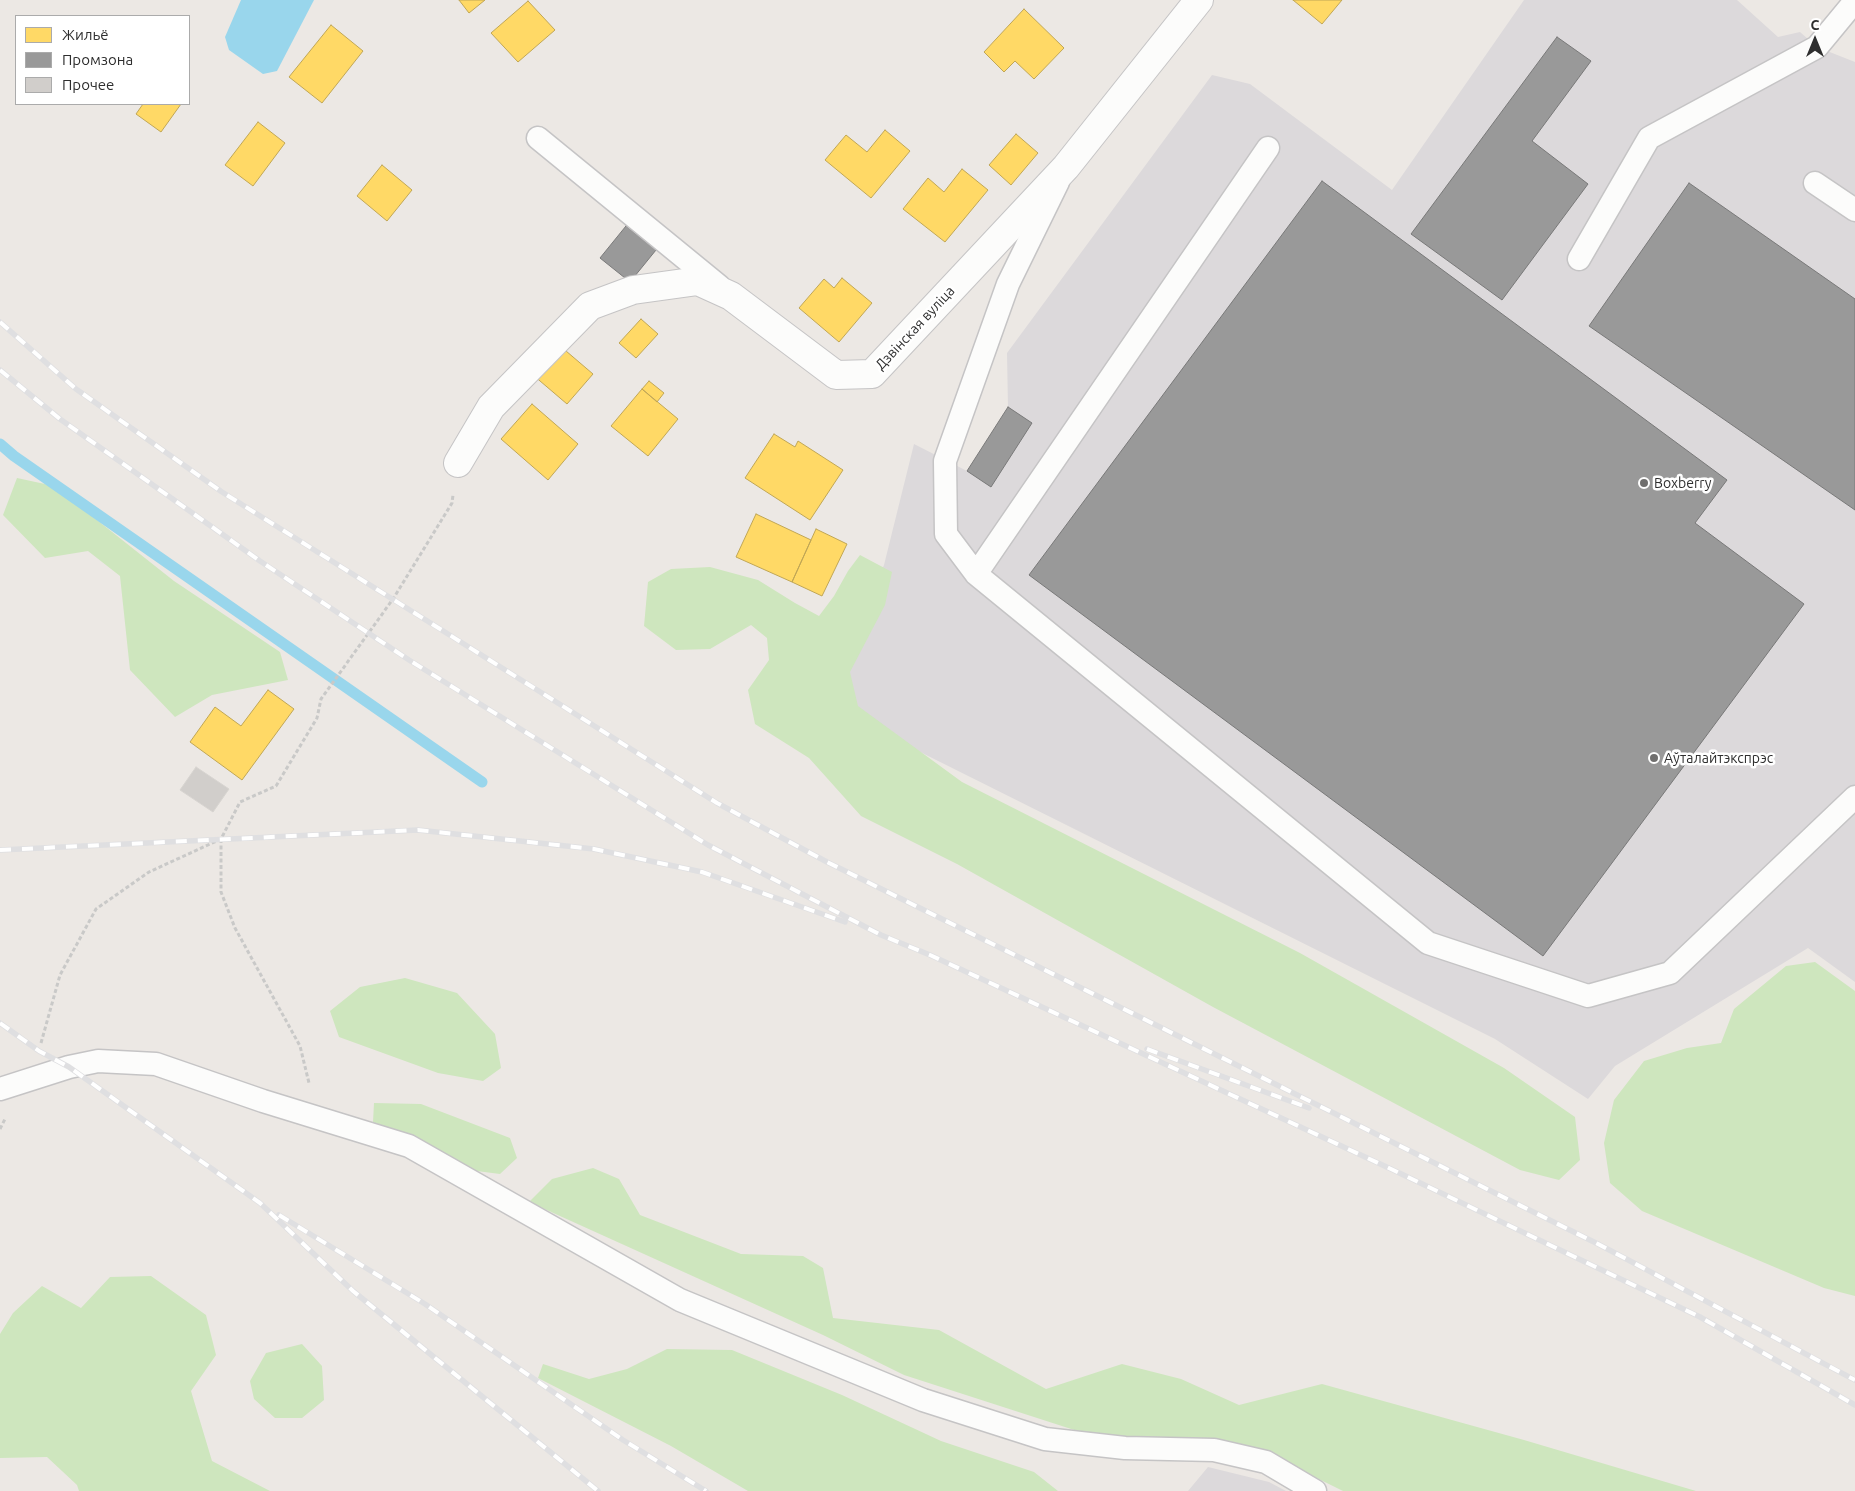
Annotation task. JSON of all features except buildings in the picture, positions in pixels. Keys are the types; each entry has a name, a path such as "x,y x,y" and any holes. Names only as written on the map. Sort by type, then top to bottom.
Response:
{"street":[{"name":"Дзвінская вуліца","path":"458,463 491,408 590,306 633,290 698,281 731,296 836,375 872,374 1066,167 1199,0"}],"lane":[{"path":"1579,259 1649,138 1817,47 1855,2"},
{"path":"538,138 731,296"},
{"path":"976,574 1268,148"},
{"path":"1066,167 1008,284 945,461 946,534 976,574 1428,943 1588,996 1670,973 1855,797"},
{"path":"1815,183 1855,210"},
{"path":"0,1089 68,1067 98,1061 156,1064 409,1146 680,1300 923,1400 1045,1439 1125,1448 1214,1450 1266,1462 1315,1491"}],"path":[{"path":"316,1117 300,1046 235,928 221,892 221,839 240,802 276,786 317,718 321,699 393,599 452,503 458,463"},
{"path":"23,1082 39,1051 60,975 96,909 148,872 221,839"}],"shaded area":[{"path":"1524,0 1737,0 1778,37 1800,32 1817,47 1855,62 1855,982 1808,948 1615,1066 1588,1099 1495,1039 824,704 884,565 914,444 967,471 1008,408 1007,353 1212,75 1250,84 1392,190"},
{"path":"1208,1467 1269,1482 1286,1491 1188,1491"}],"green space":[{"path":"17,478 54,486 174,581 280,652 288,680 212,695 175,717 130,670 120,576 88,551 45,558 3,515"},
{"path":"860,555 892,572 885,605 850,672 858,706 962,782 1300,953 1504,1068 1575,1117 1580,1160 1559,1180 1520,1170 1213,1007 957,864 861,816 809,758 755,724 748,690 769,660 767,638 751,625 710,649 676,650 644,626 648,582 671,569 710,567 758,580 819,616"},
{"path":"1815,962 1855,991 1855,1296 1824,1288 1642,1211 1610,1183 1604,1143 1614,1100 1644,1061 1687,1048 1721,1043 1734,1009 1786,966"},
{"path":"405,978 457,993 495,1034 501,1068 483,1081 438,1073 339,1037 330,1011 360,987"},
{"path":"374,1103 421,1104 510,1138 517,1158 500,1174 469,1170 373,1122"},
{"path":"593,1168 619,1179 640,1215 741,1254 803,1256 823,1268 833,1318 939,1330 1046,1389 1122,1364 1181,1379 1239,1405 1322,1384 1524,1440 1696,1491 1343,1491 1256,1448 1130,1448 904,1375 823,1335 529,1202 552,1179"},
{"path":"151,1276 206,1315 216,1355 191,1391 212,1461 270,1491 79,1491 77,1485 47,1457 0,1458 0,1334 13,1313 42,1286 81,1308 110,1277"},
{"path":"302,1344 322,1366 324,1400 302,1418 275,1418 254,1399 250,1381 266,1353"},
{"path":"667,1349 732,1350 842,1395 941,1441 1034,1472 1058,1491 748,1491 671,1446 538,1378 543,1364 589,1379 627,1369"}],"water":[{"path":"241,0 314,0 277,71 263,74 229,50 225,37"}],"waterway":[{"path":"0,444 14,456 482,782"}],"railway":[{"path":"0,322 76,389 222,492 717,803 827,862 1598,1244 1855,1380"},
{"path":"0,370 60,419 260,561 409,660 708,845 881,935 930,955 1391,1169 1700,1317 1855,1405"},
{"path":"0,850 418,830 594,849 702,872 845,922"},
{"path":"0,1023 39,1051 69,1067 260,1203 353,1291 598,1491"},
{"path":"1147,1049 1309,1108"},
{"path":"279,1215 425,1304 623,1440 706,1491"}],"place":[{"name":"Boxberry","path":"1644,483"},
{"name":"Аўталайтэкспрэс","path":"1654,758"}]}
